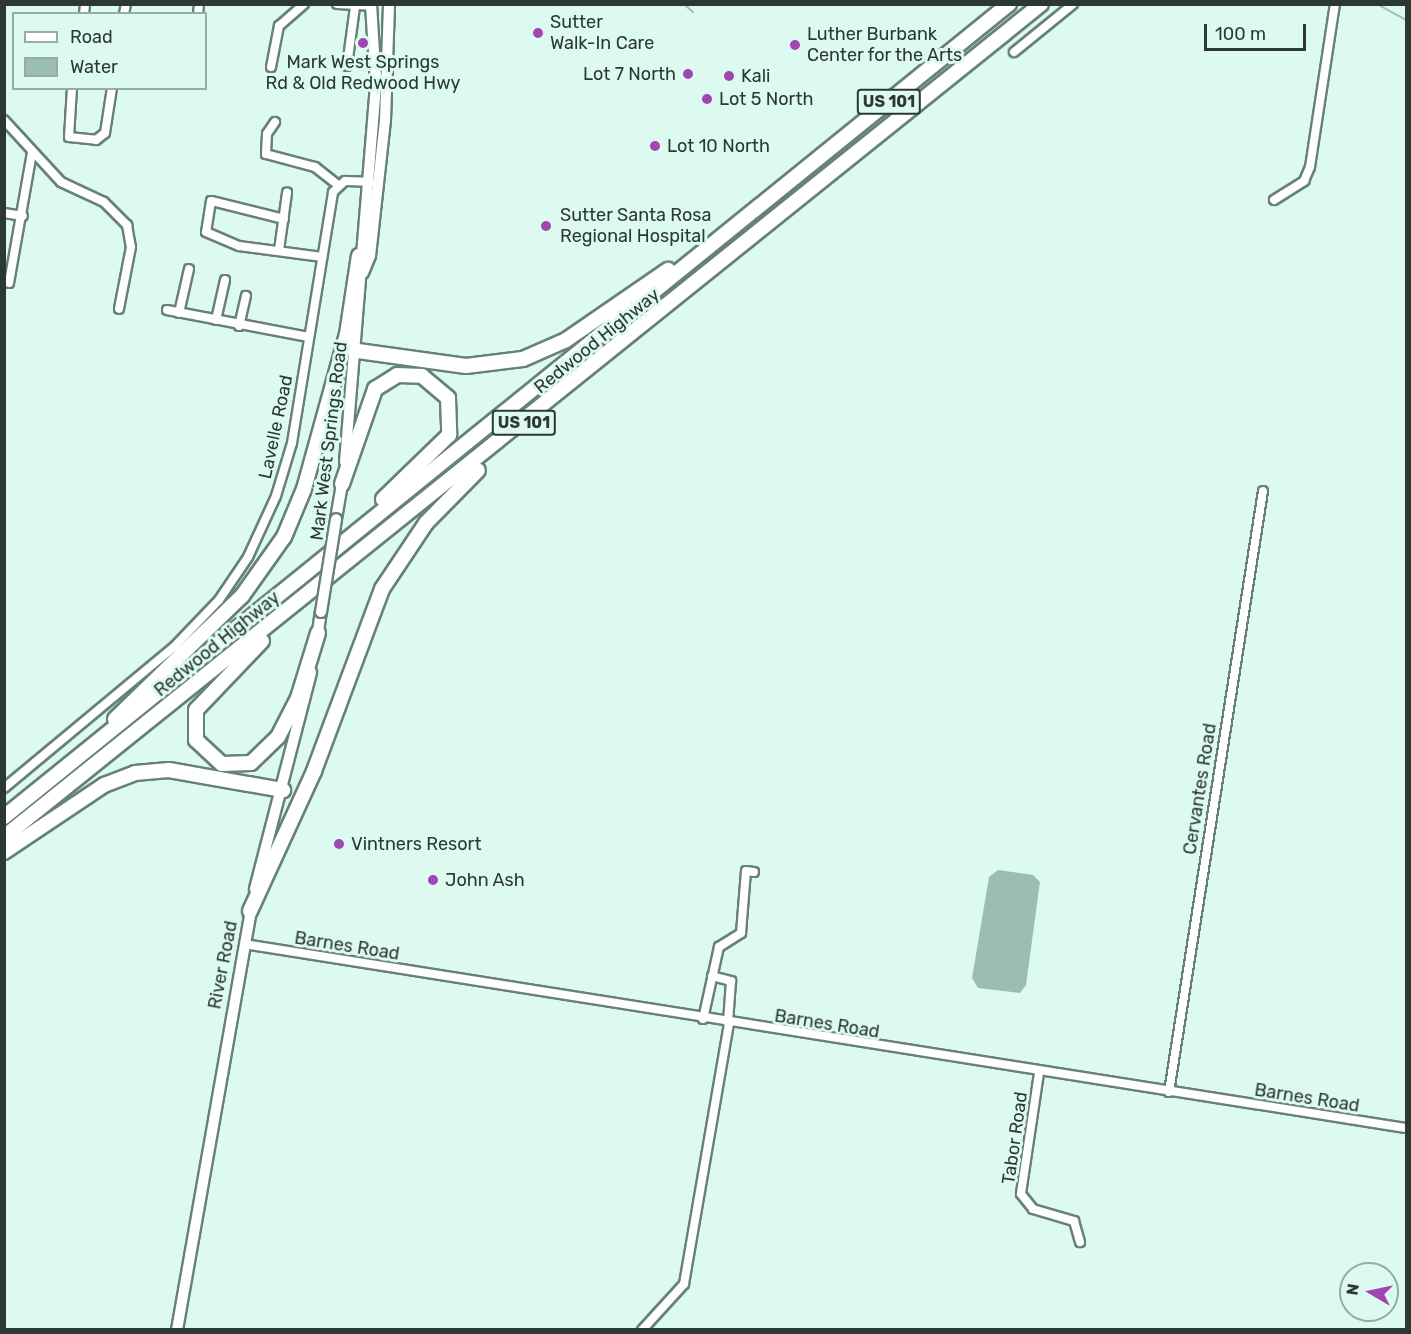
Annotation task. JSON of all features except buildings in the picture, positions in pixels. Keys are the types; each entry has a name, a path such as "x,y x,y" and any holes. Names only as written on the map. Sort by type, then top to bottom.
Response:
{"highway":[{"name":"Redwood Highway","path":"4,817 1009,4"},
{"name":"Redwood Highway","path":"4,837 537,413 1041,4"},
{"path":"358,351 466,366 535,355 718,240"},
{"path":"98,741 125,707 242,596 284,537 304,489 347,334 359,256"},
{"path":"342,484 375,389 407,374 439,386 452,408 449,435 360,528"},
{"path":"250,911 314,771 388,577 426,523 537,413"},
{"path":"296,604 200,702 194,732 210,758 240,766 268,750 293,710 318,633"},
{"path":"4,852 104,785 135,773 170,770 283,790"}],"main road":[{"name":"Mark West Springs Road","path":"363,274 370,256 391,54 389,4"},
{"name":"Mark West Springs Road","path":"321,612 342,484 358,351 363,274 359,256 376,72 371,5"},
{"name":"River Road","path":"177,1329 250,911 283,790 321,612"}],"street":[{"path":"271,67 278,28 290,7 304,4"},
{"path":"337,4 355,7 371,5"},
{"path":"1014,52 1073,4"},
{"path":"1274,200 1304,181 1310,166 1335,4"},
{"path":"347,66 355,7"},
{"path":"72,90 69,137 96,140 105,133 112,90"},
{"path":"6,122 32,152 68,187 104,202 127,225 131,247 119,309"},
{"path":"275,122 267,134 266,154 315,167 338,185 366,181 378,183"},
{"path":"9,283 23,216 32,152"},
{"name":"Lavelle Road","path":"4,788 174,647 233,580 264,527 283,476 322,257 338,185"},
{"path":"279,250 287,193"},
{"path":"284,219 210,201 206,232 239,246 322,257"},
{"path":"4,213 23,216"},
{"path":"179,313 189,269"},
{"path":"216,320 225,280"},
{"path":"239,326 246,296"},
{"path":"167,310 239,326 308,337"},
{"name":"Cervantes Road","path":"1168,1092 1263,491"},
{"path":"703,1019 719,947 741,933 746,871 754,872"},
{"name":"Barnes Road","path":"244,944 1039,1073 1407,1128"},
{"path":"642,1329 684,1284 729,1023 731,981 712,976"},
{"name":"Tabor Road","path":"1039,1073 1021,1194 1033,1209 1074,1221 1080,1242"}],"water":[{"path":"998,870 1033,875 1040,882 1026,985 1020,993 978,988 972,978 989,877"}],"waterway":[{"path":"684,4 693,12"},
{"path":"1377,4 1406,20"}],"place":[{"name":"Sutter Walk-In Care","path":"538,33"},
{"name":"Mark West Springs Rd & Old Redwood Hwy","path":"363,43"},
{"name":"Luther Burbank Center for the Arts","path":"795,45"},
{"name":"Lot 7 North","path":"688,74"},
{"name":"Kali","path":"729,76"},
{"name":"Lot 5 North","path":"707,99"},
{"name":"Lot 10 North","path":"655,146"},
{"name":"Sutter Santa Rosa Regional Hospital","path":"546,226"},
{"name":"Vintners Resort","path":"339,844"},
{"name":"John Ash","path":"433,880"}]}
